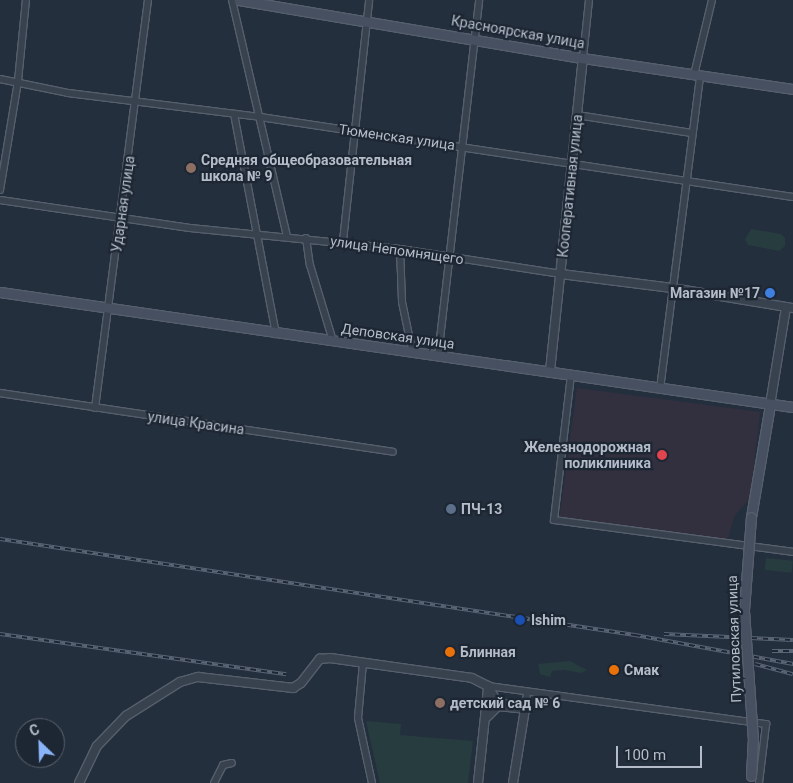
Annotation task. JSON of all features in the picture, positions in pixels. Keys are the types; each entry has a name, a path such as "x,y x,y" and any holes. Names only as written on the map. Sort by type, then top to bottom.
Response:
{"main road":[{"name":"Красноярская улица","path":"239,0 367,19 583,58 793,89"},
{"name":"Деповская улица","path":"0,292 276,334 793,407"},
{"name":"Путиловская улица","path":"750,779 753,740 744,610 751,518 770,405"}],"street":[{"path":"0,190 18,81 26,0"},
{"name":"Ударная улица","path":"95,408 137,100 148,0"},
{"path":"232,0 287,236"},
{"path":"343,241 369,0"},
{"path":"438,356 464,147 479,0"},
{"name":"Кооперативная улица","path":"550,372 589,0"},
{"path":"660,389 692,133 697,75 712,0"},
{"name":"Тюменская улица","path":"0,79 18,81 68,93 137,100 260,117 793,197"},
{"path":"234,114 276,334"},
{"path":"577,115 692,133"},
{"name":"улица Непомнящего","path":"0,200 120,219 258,235 343,241 400,248 561,274 672,288 790,308"},
{"path":"306,238 310,265 333,341"},
{"path":"400,248 402,302 411,345"},
{"path":"770,405 790,308"},
{"path":"571,375 554,520 793,552"},
{"name":"улица Красина","path":"0,393 393,452"},
{"path":"79,783 97,746 126,716 180,682 198,677 292,688 302,683 320,660 363,663 472,678 488,686 766,724 759,783"},
{"path":"363,663 358,718 372,783"},
{"path":"488,686 497,702 525,709"},
{"path":"478,783 487,717 488,686"},
{"path":"513,783 527,692"},
{"path":"487,717 494,708 509,705"},
{"path":"214,783 224,765 232,763"}],"shaded area":[{"name":"Железнодорожная поликлиника","path":"577,388 760,412 750,498 735,515 726,544 559,521"}],"green space":[{"path":"751,229 781,234 785,238 785,246 779,251 748,245 745,239"},
{"path":"766,558 793,561 792,573 765,570"},
{"path":"570,661 587,670 581,673 564,670 552,671 550,677 540,674 538,664"},
{"path":"366,721 401,724 400,735 473,741 468,783 380,783"}],"railway":[{"path":"0,539 635,635 793,664"},
{"path":"0,634 286,674"},
{"path":"664,634 793,640"},
{"path":"772,651 793,651"},
{"path":"755,664 793,674"}],"place":[{"name":"Средняя общеобразовательная школа № 9","path":"191,168"},
{"name":"Магазин №17","path":"770,293"},
{"name":"Железнодорожная поликлиника","path":"662,455"},
{"name":"ПЧ-13","path":"451,509"},
{"name":"Ishim","path":"520,620"},
{"name":"Блинная","path":"450,652"},
{"name":"Смак","path":"614,670"},
{"name":"детский сад № 6","path":"440,703"}]}
